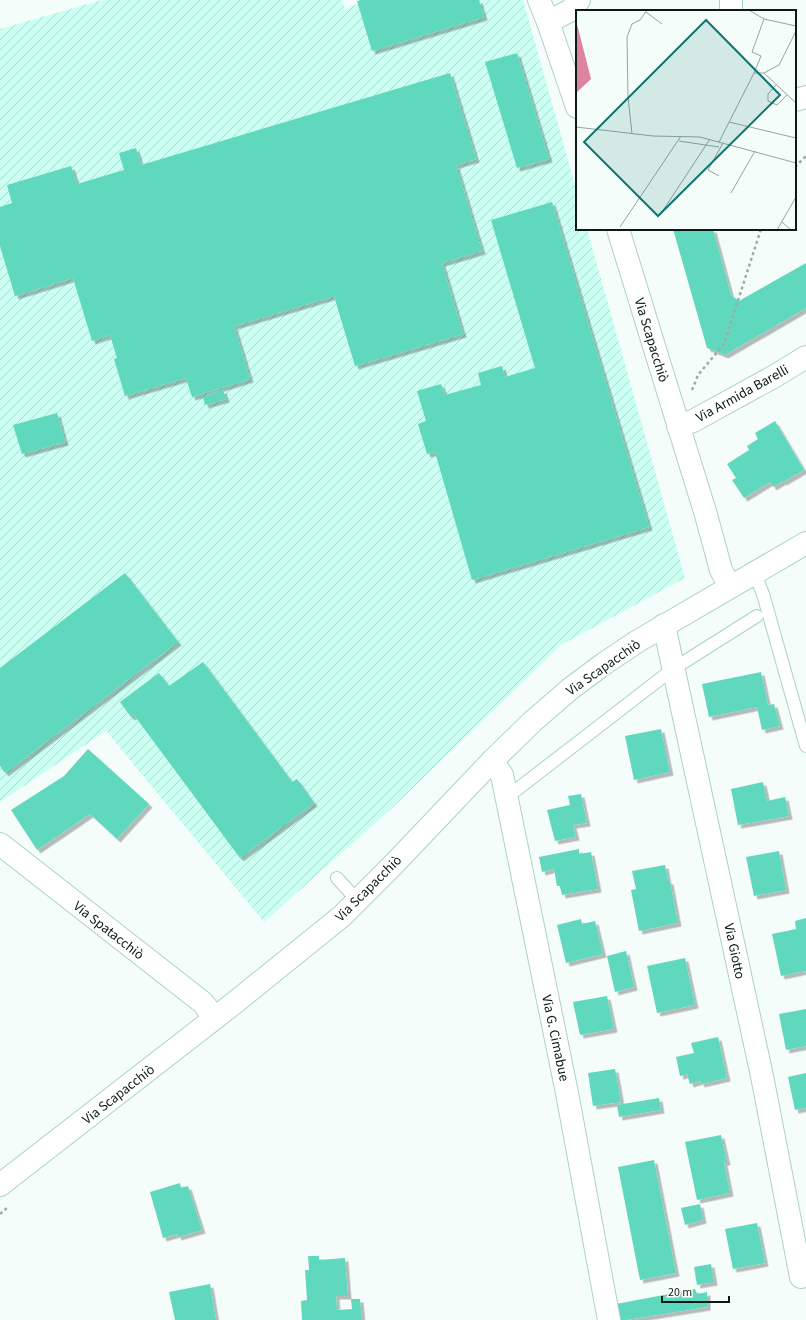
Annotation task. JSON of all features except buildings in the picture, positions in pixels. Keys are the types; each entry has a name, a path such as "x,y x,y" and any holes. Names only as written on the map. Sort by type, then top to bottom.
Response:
{"street":[{"path":"539,0 576,104"},
{"path":"548,22 571,10 579,0"},
{"path":"730,0 731,10"},
{"path":"796,100 806,97"},
{"name":"Via Scapacchiò","path":"618,230 685,423 706,515 721,570 730,588"},
{"name":"Via Armida Barelli","path":"685,423 775,376 806,357"},
{"name":"Via Scapacchiò","path":"0,1185 215,1018 342,916 492,761 532,722 570,689 604,664 664,625 806,543"},
{"name":"Via Giotto","path":"664,625 762,1076 800,1278"},
{"name":"Via G. Cimabue","path":"492,761 502,775 567,1093 609,1320"},
{"name":"Via Spatacchiò","path":"0,844 202,1002 215,1018"}],"lane":[{"path":"754,572 763,594 806,746"},
{"path":"506,798 673,669 757,616"},
{"path":"337,878 357,900"}],"path":[{"path":"796,166 806,156"},
{"path":"685,423 685,404 698,375 724,344 761,230"}],"shaded area":[{"path":"102,0 342,0 345,10 364,0 523,0 576,188 576,230 587,230 685,578 561,645 391,809 264,922 106,731 0,802 0,29"}]}
